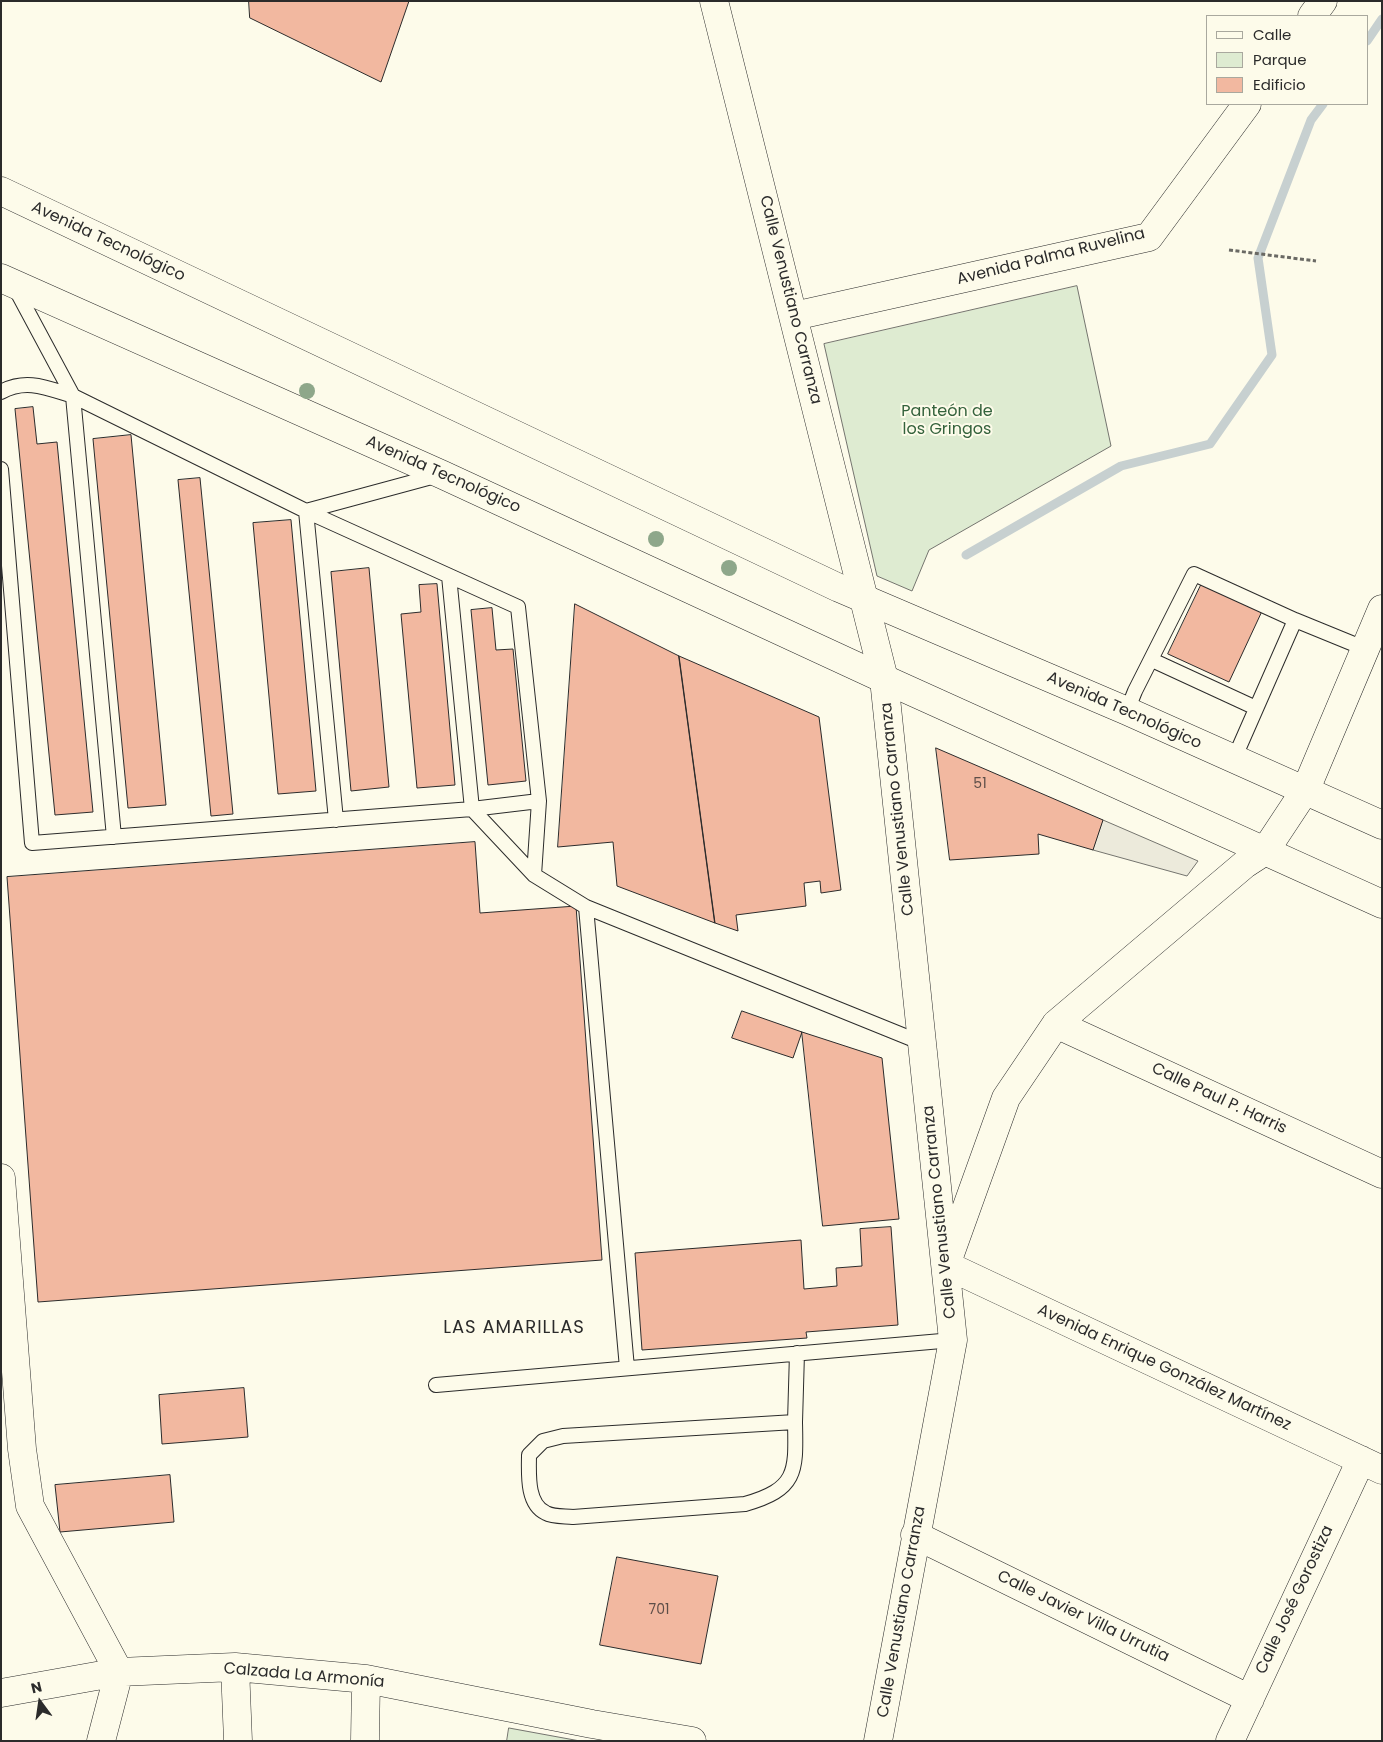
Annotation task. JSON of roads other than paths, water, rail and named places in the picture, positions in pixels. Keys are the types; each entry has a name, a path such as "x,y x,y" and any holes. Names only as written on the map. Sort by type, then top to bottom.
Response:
{"street":[{"name":"Calle Venustiano Carranza","path":"714,1 866,600 883,678 953,1340 878,1741"},
{"path":"1313,15 1324,1"},
{"name":"Avenida Palma Ruvelina","path":"794,316 1149,237 1246,105"},
{"name":"Avenida Tecnológico","path":"1,192 839,588 1127,711 1382,825"},
{"name":"Avenida Tecnológico","path":"7,281 442,474 883,678 1382,904"},
{"path":"946,1266 1006,1098 1056,1024 1245,864 1265,851 1306,790 1382,609"},
{"name":"Calle Paul P. Harris","path":"1056,1024 1382,1174"},
{"path":"1,1178 12,1450 30,1506 119,1672 101,1741"},
{"name":"Avenida Enrique González Martínez","path":"946,1266 1371,1465"},
{"name":"Calle José Gorostiza","path":"1230,1741 1371,1465"},
{"name":"Calle Javier Villa Urrutia","path":"916,1535 1250,1699"},
{"path":"236,1667 238,1741"},
{"name":"Calzada La Armonía","path":"1,1693 119,1672 236,1667 366,1679 592,1724 692,1741"},
{"path":"365,1741 366,1679"}],"lane":[{"path":"7,281 73,396 114,837"},
{"path":"1,392 17,385 34,383 73,396 306,511 518,607 539,801 534,875"},
{"path":"1,469 32,843 472,809 539,801"},
{"path":"306,511 442,474"},
{"path":"306,511 336,820"},
{"path":"1127,711 1135,691 1194,574 1295,620 1366,649"},
{"path":"449,576 472,809 534,875 586,907 922,1044"},
{"path":"1234,759 1295,620"},
{"path":"1152,660 1256,708"},
{"path":"586,907 627,1368"},
{"path":"436,1385 953,1340"},
{"path":"794,1422 564,1436 543,1441 529,1454 529,1486 536,1504 545,1513 573,1517 745,1504 768,1497 789,1480 795,1454 794,1422 797,1353"}],"waterway":[{"path":"1368,40 1382,19"},
{"path":"966,555 1121,466 1210,444 1272,355 1258,258 1311,120 1322,105"}],"district":[{"name":"LAS AMARILLAS","path":"514,1328"}],"park label":[{"name":"Panteón de los Gringos","path":"947,421"}]}
